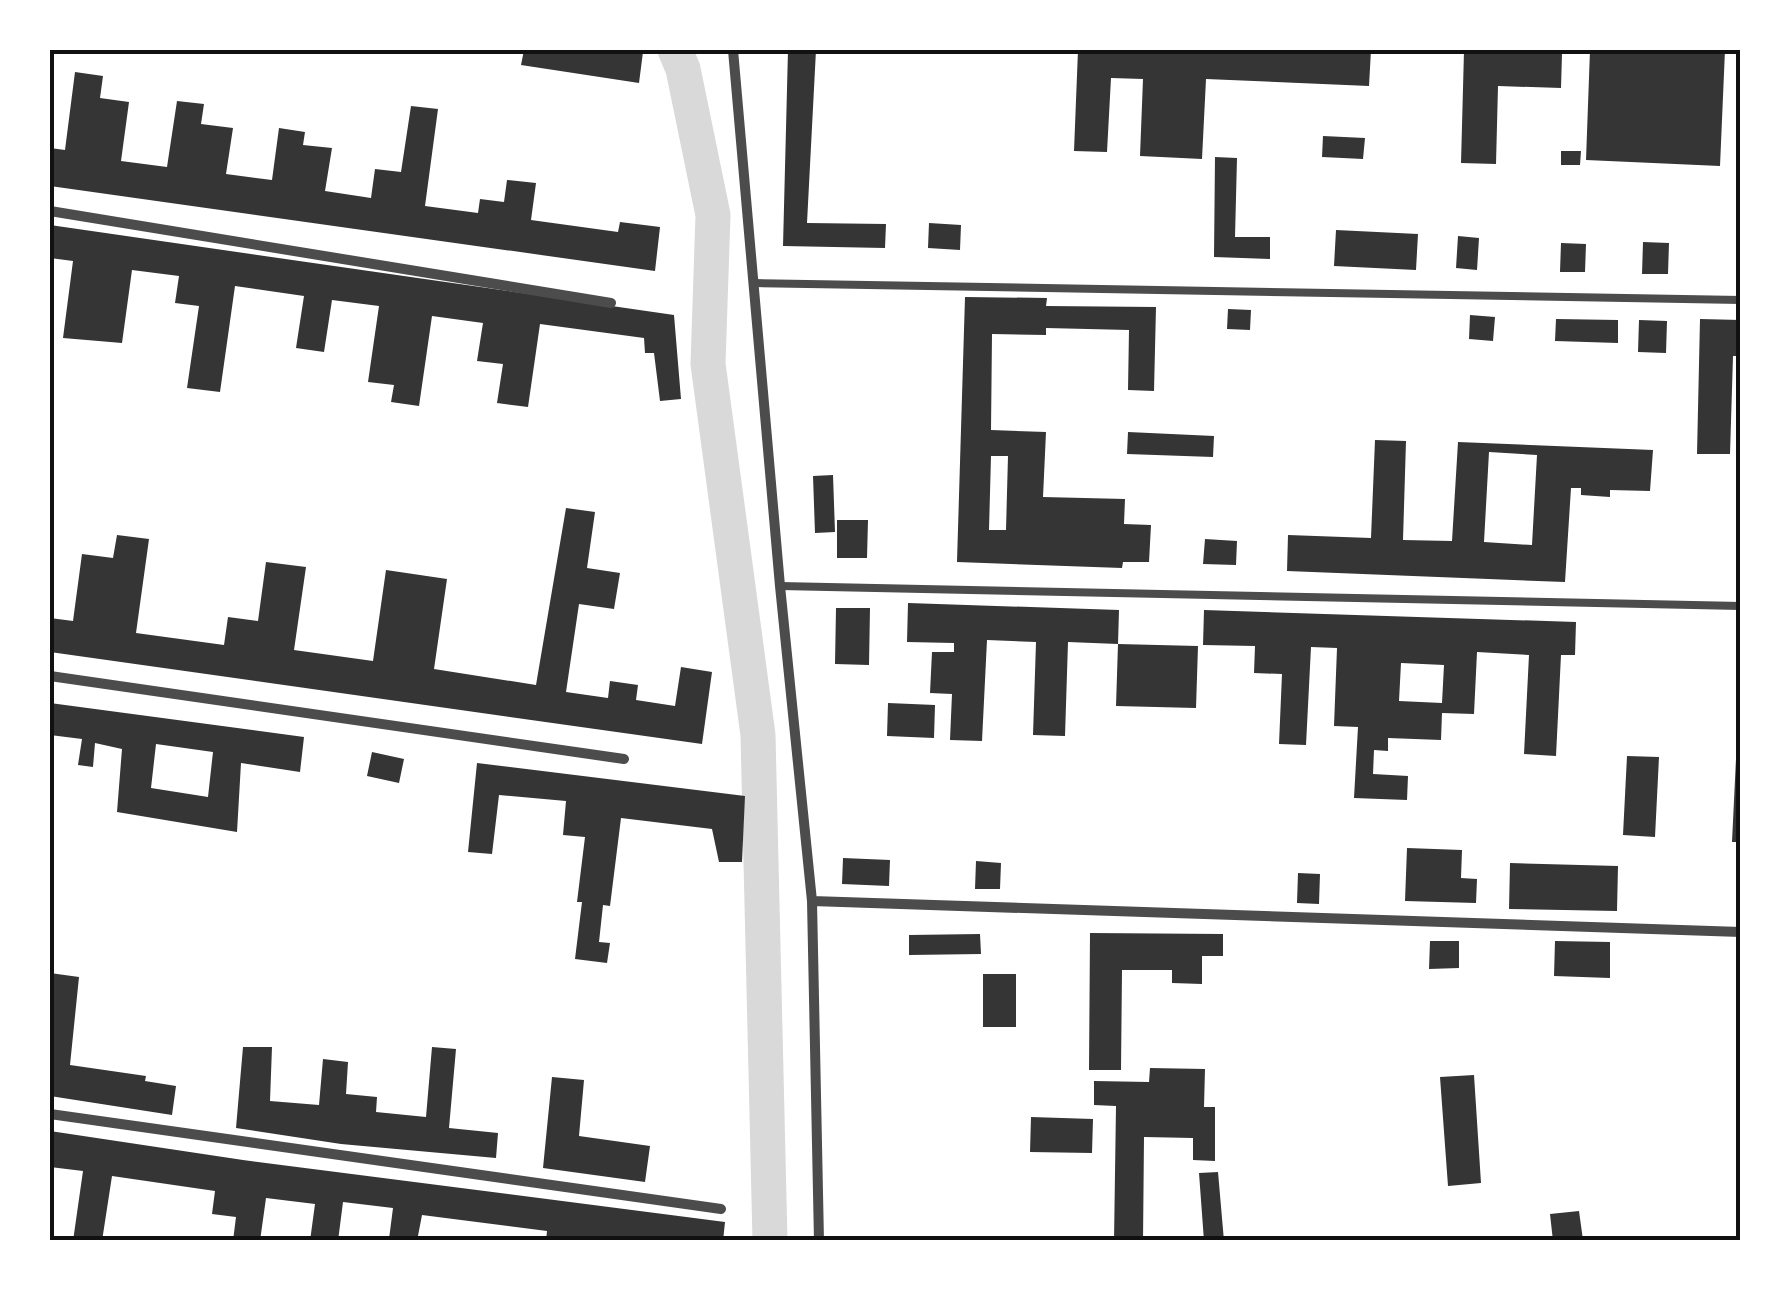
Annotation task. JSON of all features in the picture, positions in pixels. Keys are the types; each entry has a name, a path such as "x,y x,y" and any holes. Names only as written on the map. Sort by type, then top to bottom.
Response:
{"street":[{"path":"733,50 812,902 819,1241"},
{"path":"50,211 611,302"},
{"path":"50,676 624,758"},
{"path":"812,902 1741,932"},
{"path":"50,1114 721,1209"}],"lane":[{"path":"754,282 1741,300"},
{"path":"780,586 1741,606"}],"building":[{"path":"524,50 643,52 639,83 521,65"},
{"path":"788,50 816,50 807,223 886,224 885,248 783,246"},
{"path":"1078,50 1371,50 1369,86 1206,79 1202,159 1140,156 1143,79 1111,78 1107,152 1074,151"},
{"path":"1590,50 1725,50 1720,166 1586,160"},
{"path":"1464,51 1562,54 1561,88 1498,86 1496,164 1461,163"},
{"path":"75,72 103,76 100,98 129,102 121,161 167,167 177,101 204,104 201,124 233,128 226,174 272,180 279,128 305,132 303,145 332,148 325,191 371,198 375,169 401,172 411,106 438,109 425,206 478,213 480,199 504,202 507,180 536,183 531,220 618,232 620,222 660,227 655,271 50,186 50,148 65,150"},
{"path":"1323,136 1365,138 1363,159 1322,157"},
{"path":"1561,151 1581,151 1580,165 1561,165"},
{"path":"1215,157 1237,158 1235,237 1270,237 1270,259 1214,257"},
{"path":"929,223 961,225 960,250 928,248"},
{"path":"50,225 674,315 681,399 660,401 654,353 645,353 644,338 540,324 528,407 497,403 503,364 477,361 483,323 432,316 419,406 391,402 394,385 368,382 379,306 332,300 324,352 296,348 304,296 235,286 220,392 187,388 199,306 175,303 179,276 132,270 122,343 63,338 73,261 50,258"},
{"path":"1336,230 1418,234 1416,270 1334,266"},
{"path":"1458,236 1479,238 1477,270 1456,268"},
{"path":"1643,242 1669,243 1668,274 1642,274"},
{"path":"1561,243 1586,244 1585,272 1560,272"},
{"path":"965,297 1047,298 1046,306 1156,307 1154,391 1128,390 1129,330 1046,328 1046,335 992,334 991,430 1046,432 1043,497 1125,499 1124,524 1151,525 1149,562 1123,562 1122,568 957,562","holes":["991,456 1008,456 1006,530 989,530"]},
{"path":"1228,309 1251,310 1250,330 1227,329"},
{"path":"1470,315 1495,317 1493,341 1469,339"},
{"path":"1556,319 1618,320 1618,343 1555,341"},
{"path":"1700,319 1741,320 1741,356 1733,356 1730,454 1697,454"},
{"path":"1639,320 1667,321 1666,353 1638,352"},
{"path":"1128,432 1214,436 1213,457 1127,454"},
{"path":"1375,440 1406,441 1403,540 1452,541 1458,442 1653,450 1650,491 1610,490 1610,497 1581,495 1581,488 1571,488 1565,582 1287,571 1288,535 1371,538","holes":["1489,452 1537,455 1532,545 1484,542"]},
{"path":"833,475 835,532 815,533 813,476"},
{"path":"566,508 595,512 587,568 620,573 614,609 579,604 566,692 608,698 610,681 638,685 636,700 675,706 681,667 712,672 702,744 50,652 50,618 73,621 82,554 113,558 117,535 149,539 136,633 224,645 228,617 258,621 266,562 306,567 294,650 373,661 386,570 447,579 434,669 536,685"},
{"path":"837,520 868,520 867,558 837,558"},
{"path":"1205,539 1237,541 1236,565 1203,564"},
{"path":"908,603 1119,610 1118,644 1068,642 1065,736 1033,735 1036,642 987,640 982,741 950,740 952,694 930,693 932,652 954,652 954,643 907,642"},
{"path":"836,608 870,608 869,665 835,664"},
{"path":"1204,610 1576,622 1575,655 1561,655 1556,756 1524,754 1529,655 1477,652 1474,714 1442,713 1441,740 1388,738 1388,751 1374,750 1373,774 1408,776 1407,800 1354,798 1358,727 1334,726 1337,648 1311,647 1306,745 1279,744 1282,674 1254,673 1255,646 1203,645","holes":["1401,663 1444,665 1442,703 1399,701"]},
{"path":"1118,644 1198,646 1196,708 1116,706"},
{"path":"50,703 304,737 300,772 241,763 237,832 117,812 122,749 95,743 93,767 78,765 82,739 50,735","holes":["156,744 213,752 208,797 151,788"]},
{"path":"888,703 935,705 934,738 887,736"},
{"path":"372,752 404,759 399,783 367,776"},
{"path":"1627,756 1659,757 1655,837 1623,835"},
{"path":"1736,759 1741,759 1741,842 1732,842"},
{"path":"477,763 745,796 742,862 719,862 712,829 621,818 610,906 603,905 599,942 610,943 607,963 575,959 585,837 563,835 566,801 499,795 492,854 468,852"},
{"path":"1407,848 1462,850 1461,878 1477,879 1476,903 1405,901"},
{"path":"843,858 890,860 889,886 842,884"},
{"path":"976,861 1001,863 1000,889 975,889"},
{"path":"1510,863 1618,866 1617,911 1509,909"},
{"path":"1298,873 1320,874 1319,904 1297,903"},
{"path":"1090,933 1223,934 1223,956 1202,956 1202,984 1172,983 1172,970 1122,970 1121,1070 1089,1070"},
{"path":"980,934 981,954 909,955 909,935"},
{"path":"1430,941 1459,941 1459,968 1429,969"},
{"path":"1555,941 1610,942 1610,978 1554,976"},
{"path":"50,973 79,977 70,1065 146,1076 145,1081 176,1086 172,1115 50,1096"},
{"path":"983,974 1016,974 1016,1027 983,1027"},
{"path":"243,1047 272,1047 270,1101 319,1105 323,1059 348,1062 346,1094 377,1097 376,1112 426,1117 432,1047 456,1049 449,1128 498,1133 496,1158 341,1144 236,1128"},
{"path":"1150,1068 1205,1069 1204,1107 1215,1107 1215,1161 1193,1160 1193,1138 1144,1137 1143,1241 1114,1241 1116,1106 1094,1105 1094,1081 1149,1082"},
{"path":"1474,1075 1481,1183 1448,1186 1440,1077"},
{"path":"552,1077 584,1080 579,1136 650,1146 645,1182 543,1168"},
{"path":"1031,1117 1093,1119 1092,1153 1030,1152"},
{"path":"50,1131 725,1222 723,1241 546,1241 547,1231 422,1215 417,1241 403,1241 389,1239 393,1208 343,1202 338,1241 310,1241 315,1204 266,1198 260,1241 233,1241 236,1217 212,1214 215,1191 112,1176 102,1241 73,1241 83,1171 50,1167"},
{"path":"1218,1172 1224,1241 1204,1241 1199,1173"},
{"path":"1579,1211 1583,1240 1553,1241 1550,1214"}],"waterway":[{"path":"675,50 683,69 713,215 708,364 758,735 770,1241"}]}
